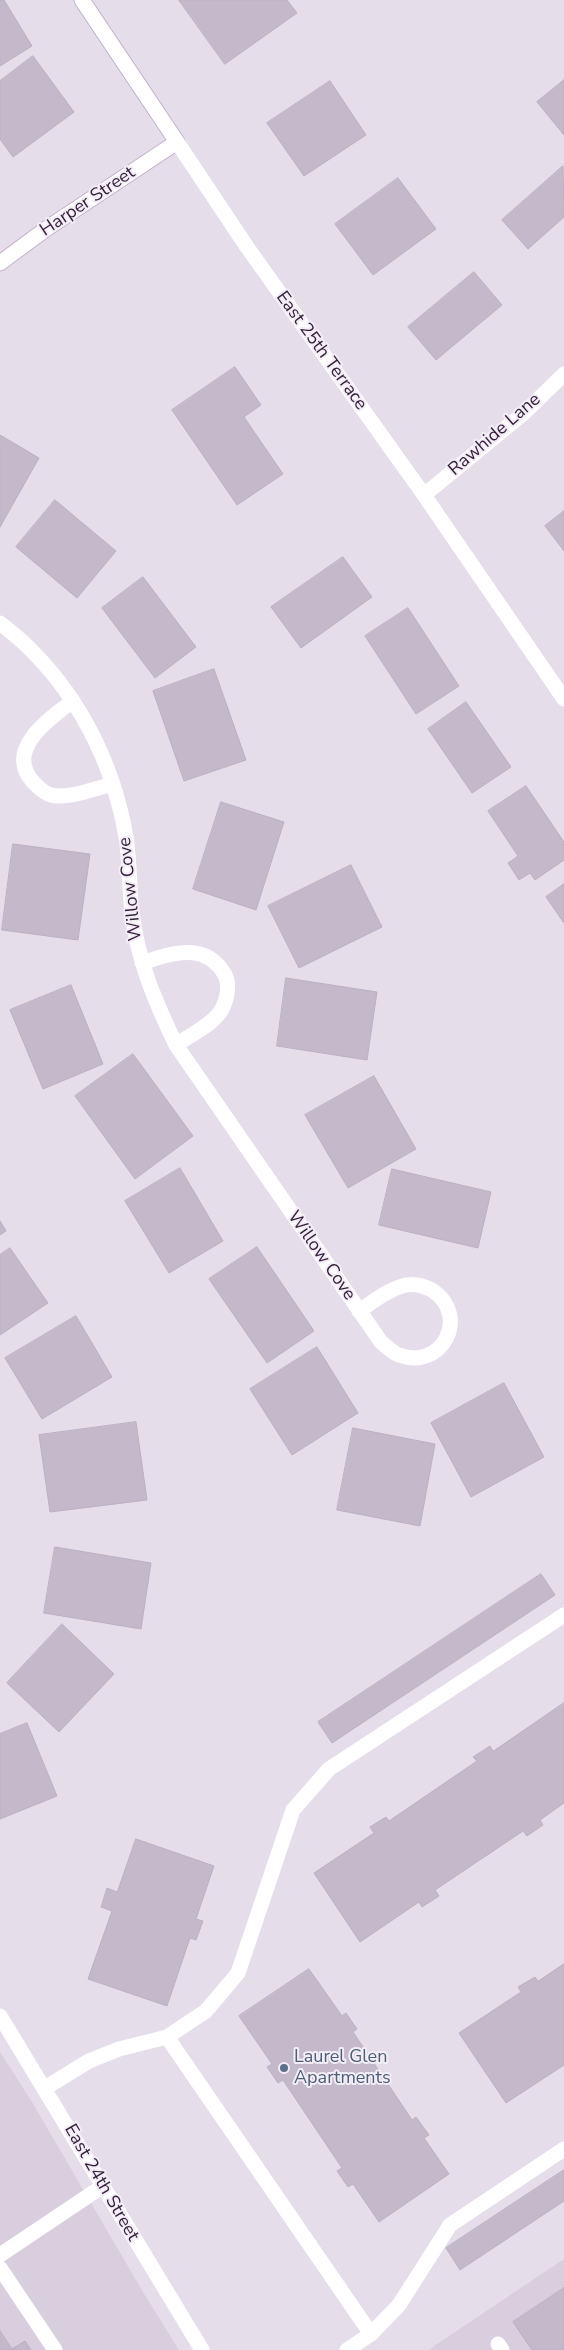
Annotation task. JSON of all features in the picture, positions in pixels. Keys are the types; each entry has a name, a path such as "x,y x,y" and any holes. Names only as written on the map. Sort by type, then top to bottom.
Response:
{"street":[{"name":"East 25th Terrace","path":"82,0 247,247 424,495 564,699"},
{"name":"Harper Street","path":"0,263 177,142"},
{"name":"Rawhide Lane","path":"424,495 524,414 564,374"},
{"name":"Willow Cove","path":"0,623 34,652 73,701 97,741 113,784 126,836 131,876 132,911 142,963 152,995 176,1045 380,1342 398,1355 417,1358 430,1354 443,1345 450,1331 450,1314 440,1296 424,1286 407,1285 387,1292 360,1311"},
{"path":"73,701 46,720 33,734 25,748 25,766 32,780 43,792 59,797 113,784"},
{"path":"142,963 170,954 192,952 206,955 218,964 226,978 227,995 222,1010 176,1045"},
{"path":"45,2088 89,2061 119,2049 167,2037 206,2011 238,1973 292,1810 329,1769 564,1615"},
{"name":"East 24th Street","path":"0,2016 202,2350"},
{"path":"167,2037 371,2334"},
{"path":"347,2350 371,2334 398,2305 450,2225 564,2149"},
{"path":"0,2255 103,2186"},
{"path":"0,2268 55,2350"}],"shaded area":[{"path":"0,2052 32,2102 179,2350 0,2350"},
{"path":"564,2259 564,2350 429,2350 440,2342"}],"building":[{"path":"0,0 4,0 32,46 0,66"},
{"path":"179,0 287,0 297,13 225,64"},
{"path":"33,56 74,112 13,157 0,139 0,81"},
{"path":"564,80 564,135 537,102"},
{"path":"330,81 366,135 304,176 267,123"},
{"path":"563,166 564,217 528,249 502,220"},
{"path":"398,178 436,229 373,275 335,224"},
{"path":"474,272 502,305 436,360 408,327"},
{"path":"235,367 261,405 244,417 283,474 237,505 172,410"},
{"path":"0,435 39,458 0,527"},
{"path":"55,500 116,551 77,598 16,547"},
{"path":"564,511 564,551 545,526"},
{"path":"343,557 372,597 301,648 271,607"},
{"path":"143,577 196,647 155,678 102,608"},
{"path":"408,608 459,686 416,714 365,636"},
{"path":"214,669 246,760 184,781 153,691"},
{"path":"466,702 511,767 472,793 428,729"},
{"path":"526,786 564,842 564,860 535,880 530,873 519,880 508,863 518,856 488,811"},
{"path":"221,802 284,822 256,910 193,889"},
{"path":"13,844 90,854 78,940 2,930"},
{"path":"351,865 382,927 299,968 268,906"},
{"path":"564,884 564,923 546,897"},
{"path":"286,978 377,992 367,1060 277,1046"},
{"path":"71,985 103,1064 43,1089 10,1010"},
{"path":"133,1054 193,1136 135,1179 75,1096"},
{"path":"374,1076 416,1149 348,1188 305,1115"},
{"path":"180,1168 223,1241 169,1273 125,1201"},
{"path":"392,1169 491,1192 478,1248 379,1225"},
{"path":"0,1221 6,1231 0,1235"},
{"path":"257,1247 314,1331 267,1363 209,1279"},
{"path":"10,1248 48,1303 0,1335 0,1255"},
{"path":"76,1316 112,1377 42,1419 5,1358"},
{"path":"317,1347 358,1413 292,1455 250,1389"},
{"path":"504,1383 544,1457 471,1497 431,1423"},
{"path":"136,1422 147,1500 50,1512 39,1435"},
{"path":"353,1428 435,1444 420,1526 337,1510"},
{"path":"55,1547 151,1563 141,1629 44,1613"},
{"path":"541,1574 555,1595 332,1743 318,1722"},
{"path":"62,1624 114,1674 59,1732 7,1683"},
{"path":"564,1703 564,1803 540,1820 543,1825 527,1836 523,1831 435,1890 439,1896 422,1907 419,1902 360,1942 314,1873 374,1833 370,1827 386,1817 389,1821 477,1761 473,1757 490,1746 493,1751"},
{"path":"27,1723 57,1796 0,1819 0,1734"},
{"path":"136,1839 214,1866 196,1919 203,1921 196,1940 190,1938 167,2006 88,1979 112,1911 101,1907 107,1888 117,1892"},
{"path":"564,1964 564,2065 506,2103 459,2033 521,1992 518,1987 535,1977 538,1981"},
{"path":"309,1969 342,2016 346,2013 357,2029 353,2032 412,2120 416,2117 429,2135 424,2138 449,2174 379,2222 353,2184 348,2187 337,2171 342,2168 283,2080 278,2083 267,2067 272,2064 239,2016"},
{"path":"564,2170 564,2201 460,2270 446,2248"},
{"path":"564,2288 564,2350 532,2350 513,2322"},
{"path":"0,2331 12,2349 25,2341 31,2350 0,2350"}],"place":[{"name":"Laurel Glen Apartments","path":"284,2068"}]}
